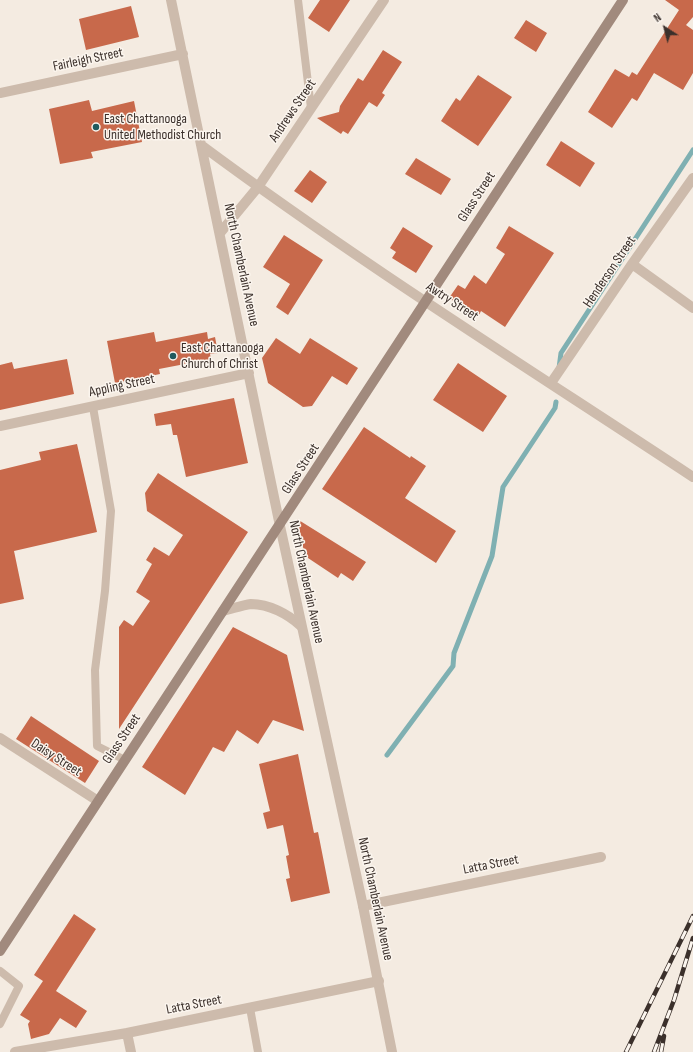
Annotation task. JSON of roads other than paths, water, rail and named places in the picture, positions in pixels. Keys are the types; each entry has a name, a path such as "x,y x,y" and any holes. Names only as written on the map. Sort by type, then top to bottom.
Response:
{"main road":[{"name":"Glass Street","path":"0,951 280,526 623,0"}],"street":[{"name":"North Chamberlain Avenue","path":"171,0 301,626 363,906 392,1052"},
{"name":"Andrews Street","path":"220,233 258,187 384,0"},
{"name":"Fairleigh Street","path":"0,93 183,54"},
{"name":"Awtry Street","path":"201,144 258,187 426,302 693,477"},
{"name":"Henderson Street","path":"551,383 693,178"},
{"path":"632,264 693,308"},
{"name":"Appling Street","path":"0,426 249,373"},
{"path":"223,611 251,604 271,608 289,615 301,626"},
{"name":"Daisy Street","path":"0,738 98,801"},
{"name":"Latta Street","path":"363,906 601,858"},
{"name":"Latta Street","path":"15,1052 127,1033 378,981"},
{"path":"127,1033 130,1052"}],"lane":[{"path":"298,0 311,108"},
{"path":"93,407 111,510 105,591 96,670 97,746 125,760"},
{"path":"0,971 19,986 0,1024"},
{"path":"250,1008 258,1052"}],"waterway":[{"path":"559,368 561,353 693,150"},
{"path":"387,755 453,666 454,653 492,556 503,487 555,408 556,402"}],"railway":[{"path":"626,1052 693,916"},
{"path":"654,1052 674,1000 693,938"},
{"path":"661,1052 664,1036"}],"place":[{"name":"East Chattanooga United Methodist Church","path":"96,127"},
{"name":"East Chattanooga Church of Christ","path":"173,356"}]}
